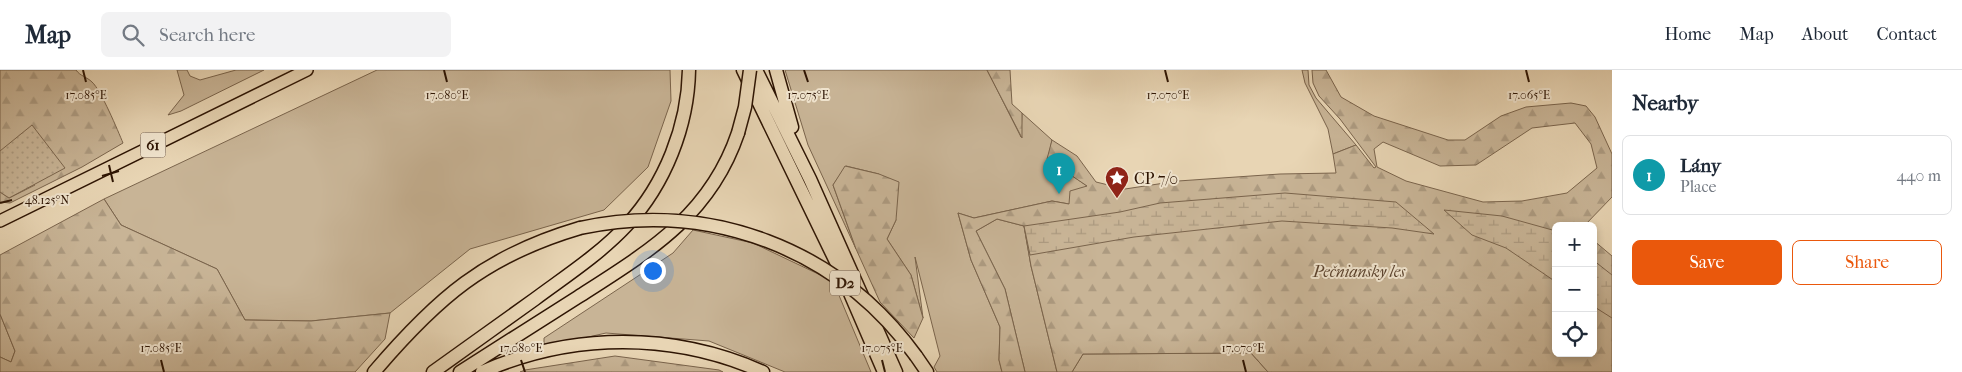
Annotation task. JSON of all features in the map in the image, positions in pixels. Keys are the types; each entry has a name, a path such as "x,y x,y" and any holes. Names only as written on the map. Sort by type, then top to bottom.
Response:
{"highway":[{"path":"434,372 585,263 626,226 648,198 675,147 684,108 688,70"},
{"path":"734,70 759,100"},
{"name":"D2","path":"743,70 840,270 884,372"},
{"path":"460,372 630,264 664,240 689,216 712,188 727,161 738,133 745,107 750,70"},
{"name":"D2","path":"756,70 800,158 896,372"},
{"path":"776,70 800,158"},
{"path":"374,372 418,322 450,294 475,274 520,250 580,228 615,221 666,219 705,223 760,238 809,260 842,282 881,315 901,336 927,372"},
{"path":"482,372 505,362 547,350 610,341 665,344 697,349 714,353 763,372"}],"main road":[{"name":"61","path":"0,221 307,70"}],"green space":[{"path":"0,70 76,70 96,86 123,143 82,167 10,203 0,202 0,192 9,198 35,185 0,151"},
{"path":"177,70 187,70 190,76 200,80 236,70 264,70 181,111 168,115 184,95"},
{"path":"377,70 670,70 671,101 648,167 604,210 470,249 390,313 311,321 245,320 217,269 121,225 104,199"},
{"path":"785,70 987,70 1021,137 1022,113 1052,140 1048,159 1087,186 1069,204 1052,201 974,218 958,213 971,260 1000,327 999,360 1002,372 937,372 934,367 940,356 915,257 923,318 911,275 887,239 896,220 879,174 846,166 833,185 856,249 808,145"},
{"path":"987,70 1010,70 1012,104 1022,113 1022,138"},
{"path":"1302,70 1308,70 1309,85 1316,98 1356,145 1333,154 1328,129 1305,83"},
{"name":"Pečniansky les","path":"1312,70 1326,70 1341,97 1374,116 1448,140 1465,140 1501,116 1526,107 1571,103 1586,106 1595,117 1612,154 1612,197 1588,222 1552,222 1552,357 1597,357 1597,243 1612,256 1612,372 1268,372 1251,353 1083,354 1072,372 1057,372 1031,266 1024,226 997,219 976,231 1005,289 1025,372 1002,372 999,360 1000,327 971,260 958,213 974,218 1052,201 1069,204 1070,191 1087,186 1047,159 1052,140 1077,156 1096,182 1125,189 1178,181 1280,174 1336,173 1333,154 1356,145 1374,168 1376,167 1340,119 1319,96 1313,83","holes":["1575,123 1591,144 1597,168 1567,193 1522,201 1483,202 1406,181 1377,167 1374,149 1383,142 1440,166 1476,165 1532,128"]},
{"path":"32,125 65,168 9,198 0,192 0,151"},
{"path":"845,166 879,174 899,182 896,220 887,239 911,275 923,318 914,338 880,302 856,249 833,185"},
{"path":"1285,193 1396,202 1434,234 1392,228 1282,221 1134,237 1030,255 1024,226 1120,212 1160,203"},
{"path":"104,199 121,225 217,269 245,320 311,321 390,313 385,339 355,372 0,372 0,357 11,362 15,351 0,314 0,255"},
{"path":"1444,210 1502,216 1552,230 1552,279 1506,248 1472,235"},
{"path":"997,219 1024,226 1031,266 1057,372 1025,372 1005,289 976,231"},
{"path":"693,230 753,243 833,281 871,372 785,372 709,341 606,333 544,347 544,338 673,253"},
{"path":"1597,263 1612,275 1612,318 1597,309"},
{"path":"0,314 15,351 11,362 0,357"},
{"path":"1251,353 1268,372 1072,372 1083,354"},
{"path":"615,356 719,370 723,372 520,372"}],"place":[{"name":"Lány","path":"1059,194"},
{"name":"CP 7/0","path":"1117,199"}]}
